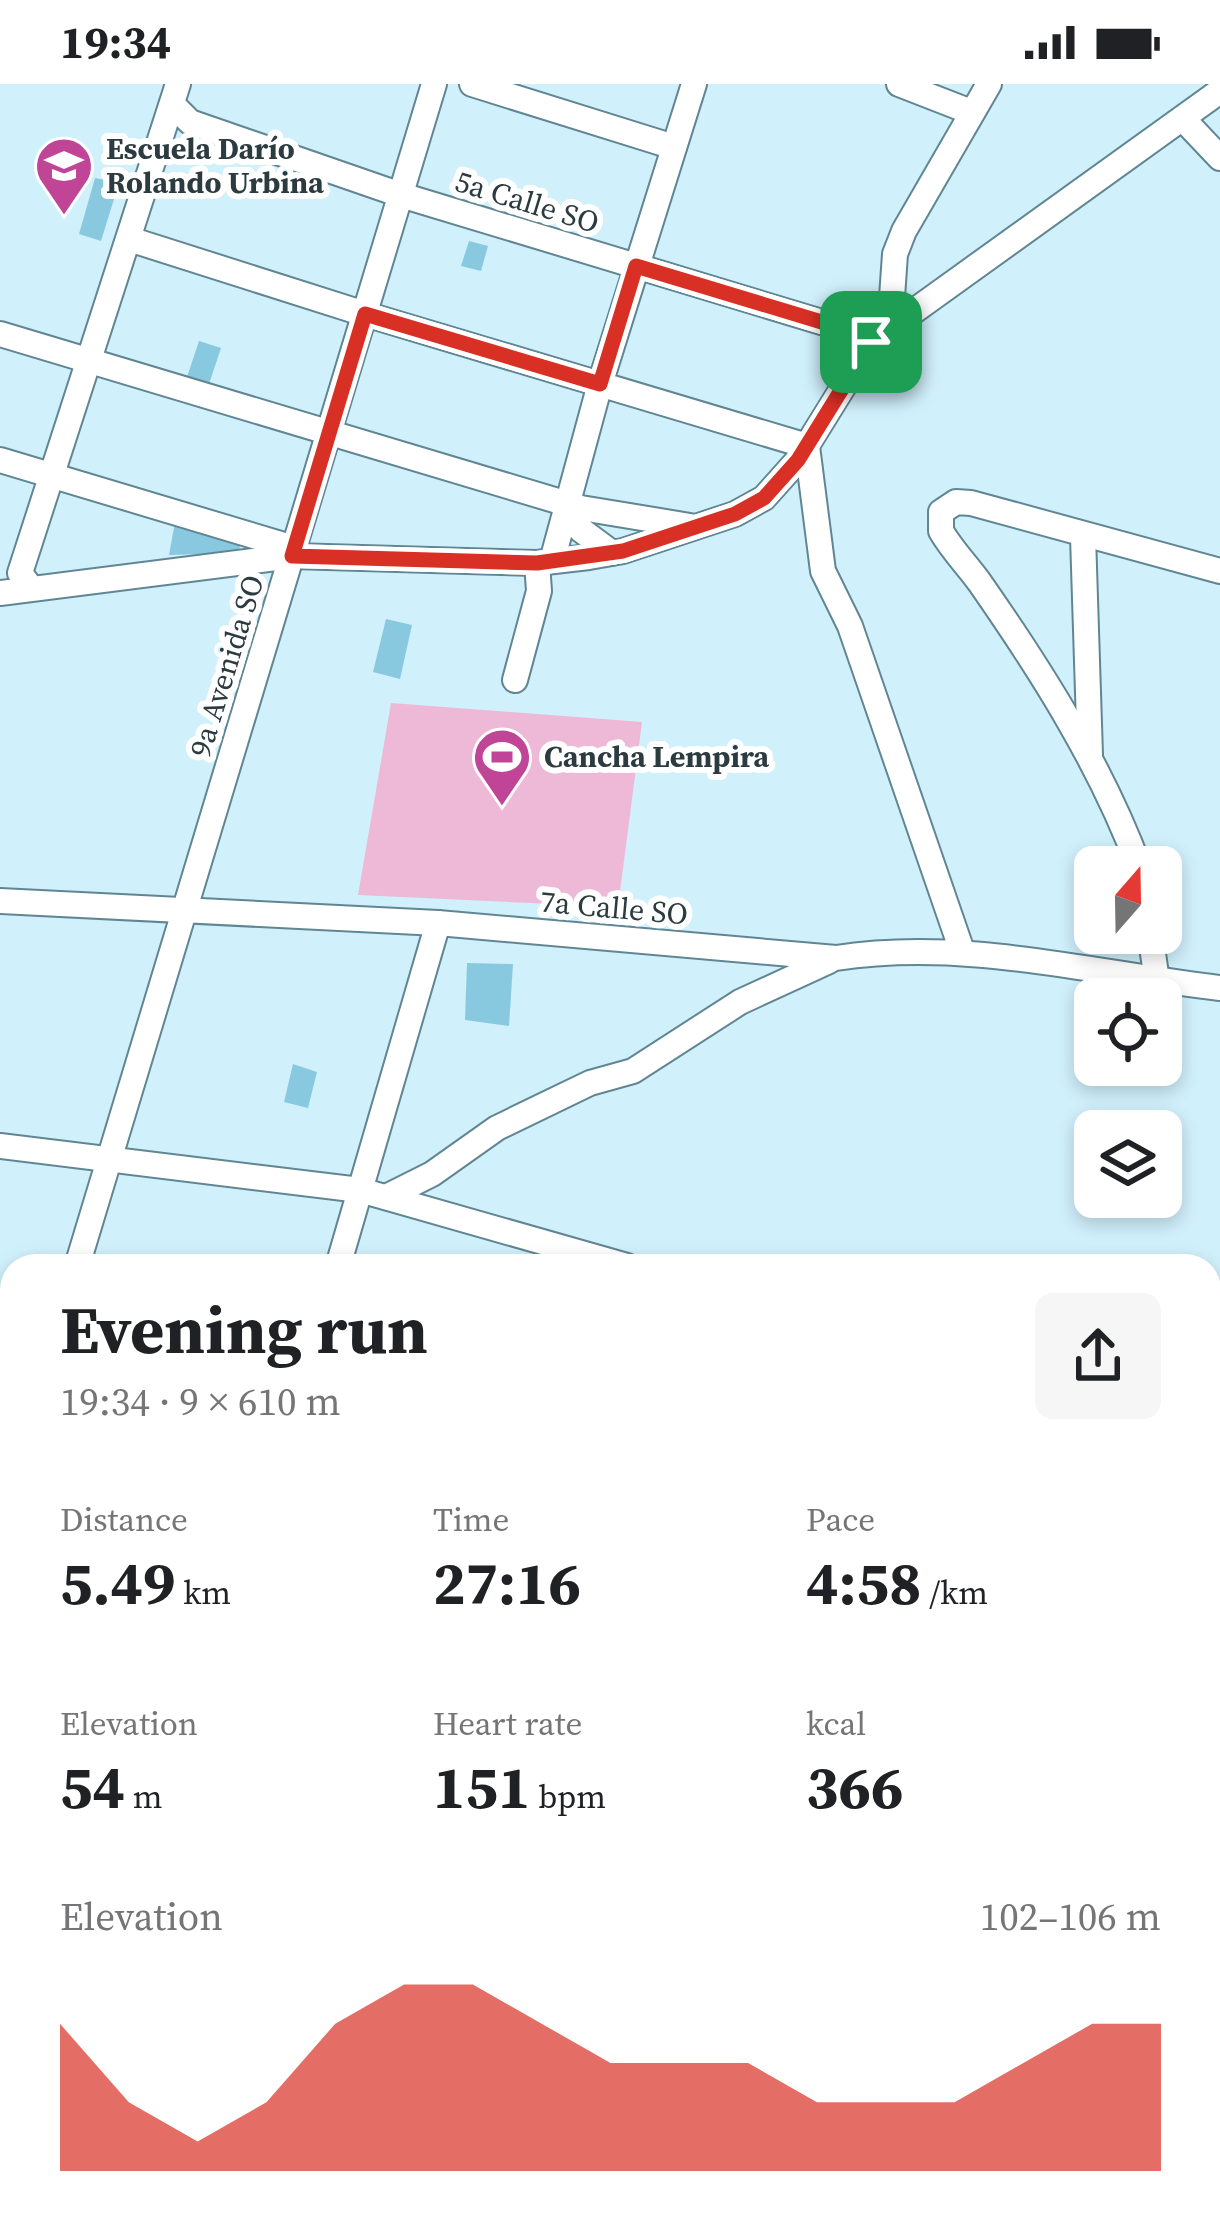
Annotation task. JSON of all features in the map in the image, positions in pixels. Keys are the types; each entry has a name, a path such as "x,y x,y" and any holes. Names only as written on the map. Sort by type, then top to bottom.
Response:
{"street":[{"name":"9a Avenida SO","path":"81,1254 434,84"},
{"path":"472,84 674,148"},
{"path":"515,680 544,562 568,503 600,384 694,84"},
{"path":"899,84 971,112"},
{"path":"881,334 895,254 915,208 988,84"},
{"name":"5a Calle SO","path":"172,91 190,122 401,195 858,333 881,334"},
{"path":"31,588 20,573 91,361 172,91"},
{"path":"0,593 293,552 544,562 612,553 735,514 764,498 807,446 881,334 1220,91"},
{"path":"1184,120 1220,158"},
{"path":"129,239 807,446"},
{"path":"0,334 568,503 699,528"},
{"path":"807,446 823,572 850,626 962,951"},
{"path":"0,460 293,552"},
{"path":"1131,846 1115,804 1090,760 977,579 940,531 941,512 956,502 971,503 1220,572"},
{"path":"568,503 581,530 612,553"},
{"path":"1083,536 1090,760"},
{"path":"0,580 31,588"},
{"name":"7a Calle SO","path":"0,901 438,923 836,958 886,950 962,951 1138,978"},
{"path":"341,1254 438,923"},
{"path":"386,1197 431,1174 497,1128 590,1083 633,1071 740,1002 836,958"},
{"name":"7a Calle SO","path":"1182,984 1220,988"},
{"path":"0,1146 360,1190 585,1254"}],"shaded area":[{"name":"Cancha Lempira","path":"391,703 642,722 618,907 358,895"}],"building":[{"path":"95,178 119,183 101,241 79,234"},
{"path":"469,241 488,246 481,271 461,266"},
{"path":"199,341 221,348 209,384 187,377"},
{"path":"175,522 241,537 239,553 169,555"},
{"path":"386,619 412,625 400,679 373,672"},
{"path":"467,963 513,964 509,1026 465,1020"},
{"path":"293,1064 317,1072 308,1108 284,1102"}],"place":[{"name":"Escuela Darío Rolando Urbina","path":"64,217"},
{"name":"Cancha Lempira","path":"502,808"}],"route":[{"path":"636,266 858,333 871,342 779,484 735,514 699,528 623,551 537,563 292,556 365,314 600,384 636,266"}]}
